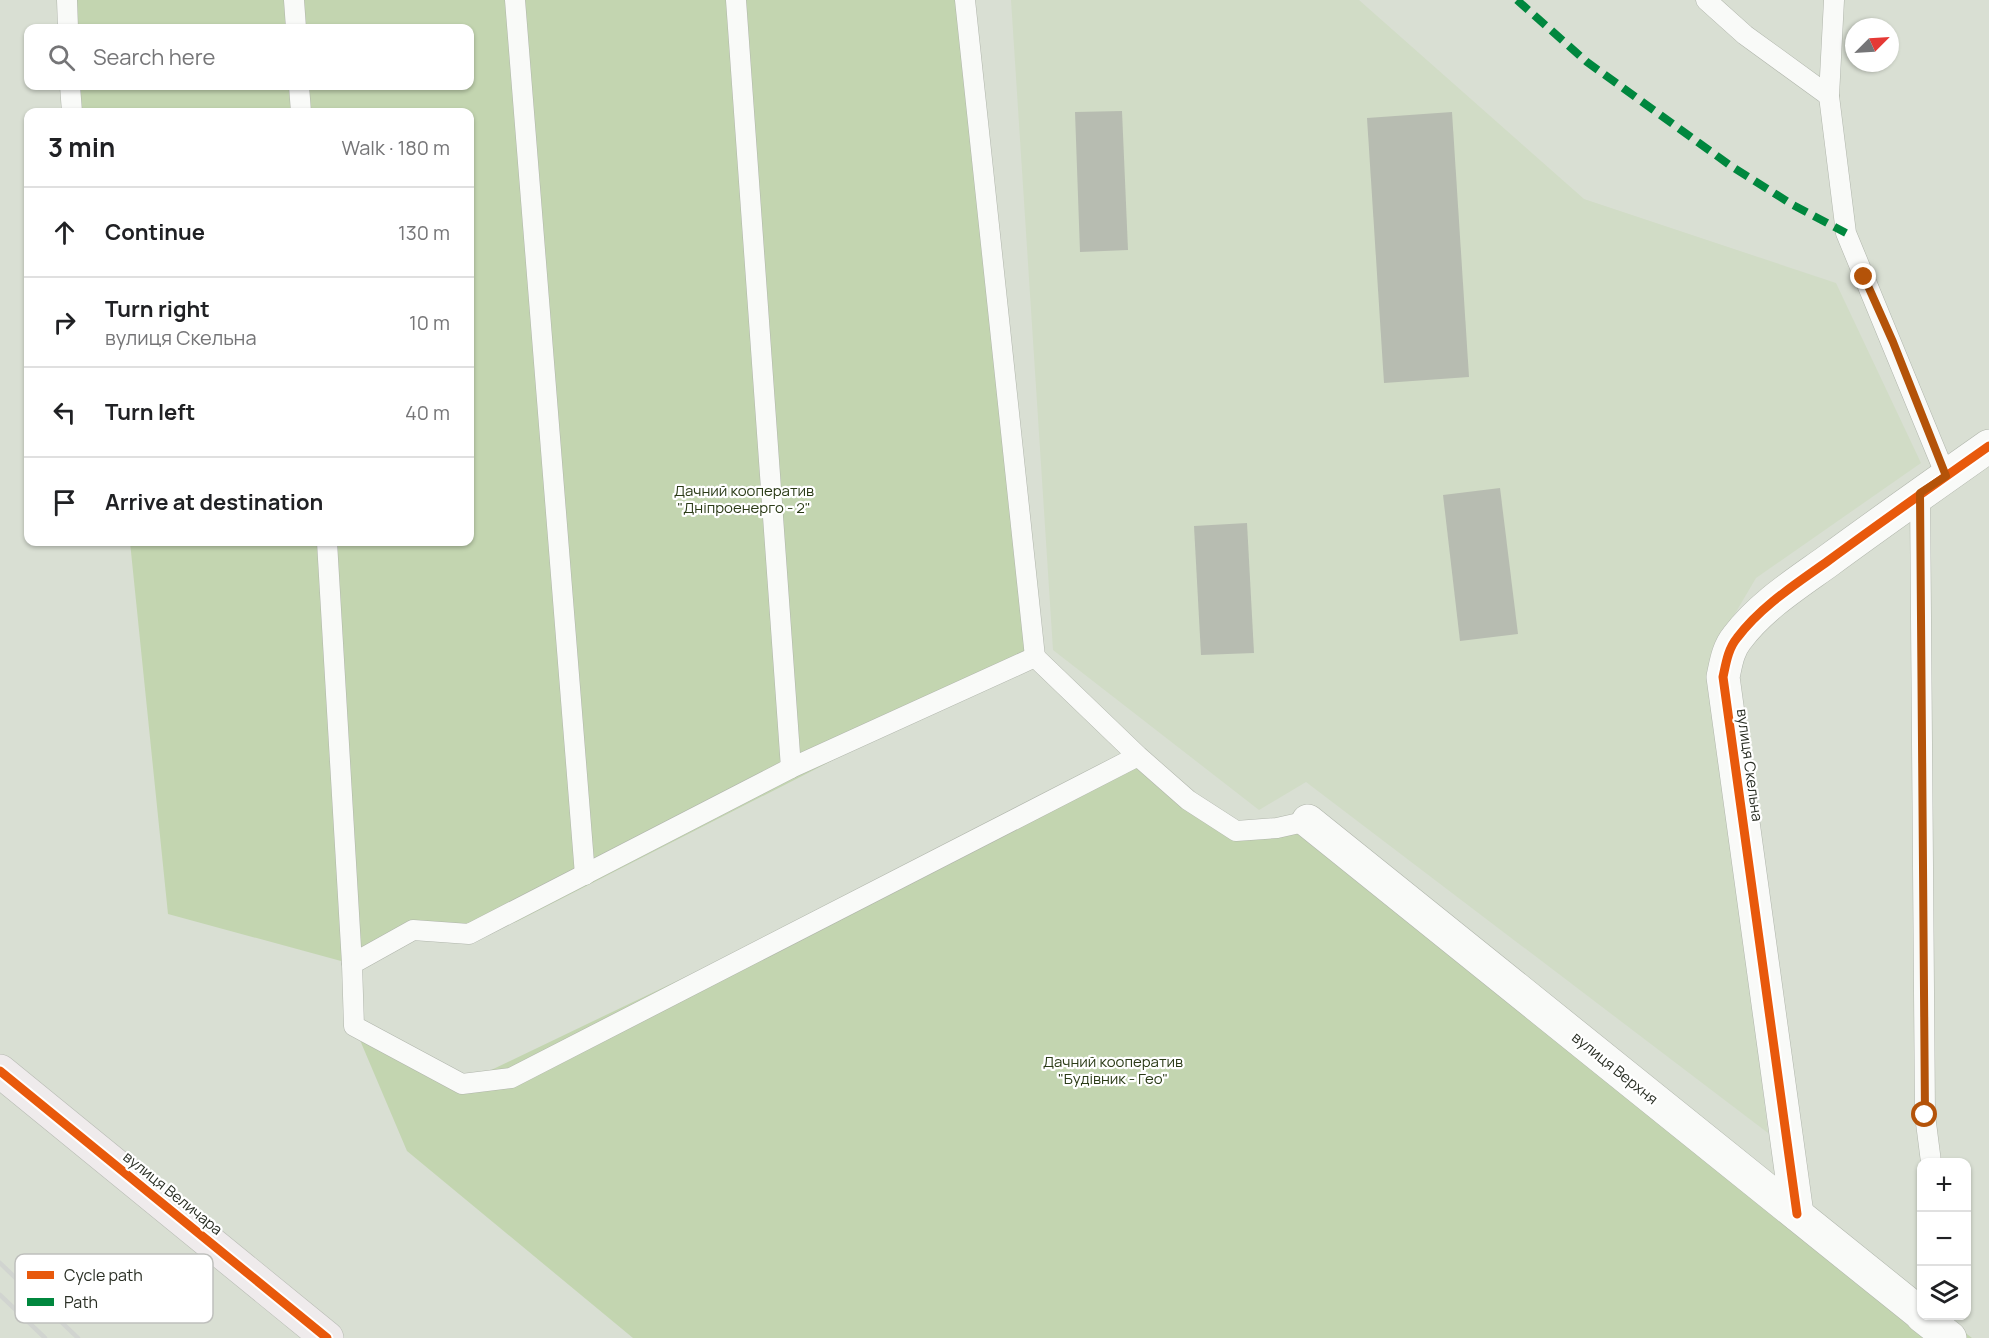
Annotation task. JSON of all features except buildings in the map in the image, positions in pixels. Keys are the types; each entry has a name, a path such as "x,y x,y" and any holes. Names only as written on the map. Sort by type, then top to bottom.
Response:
{"main road":[{"name":"вулиця Величара","path":"0,1071 327,1338"}],"street":[{"name":"вулиця Скельна","path":"1797,1214 1723,677 1728,655 1735,640 1755,616 1933,484 1989,446"},
{"name":"вулиця Верхня","path":"1308,820 1917,1311"},
{"name":"вулиця Верхня","path":"1928,1320 1950,1338"}],"lane":[{"path":"67,0 68,24"},
{"path":"294,0 296,24"},
{"path":"515,0 585,875"},
{"path":"736,0 791,768"},
{"path":"965,0 1035,657 1138,756 1188,800 1236,831 1277,828 1308,820"},
{"path":"1706,0 1745,35 1829,96"},
{"path":"1834,0 1829,96 1846,232 1933,484 1925,1115 1930,1158"},
{"path":"70,90 72,108"},
{"path":"299,90 301,108"},
{"path":"327,546 354,1026 462,1084 511,1078 1138,756"},
{"path":"352,964 413,930 469,934 791,768 1035,657"},
{"path":"1954,1320 1958,1338"}],"shaded area":[{"path":"1011,0 1359,0 1584,199 1836,283 1921,463 1756,578 1710,656 1768,1133 1306,782 1259,810 1053,650"}],"green space":[{"name":"Дачний кооператив \"Дніпроенерго - 2\"","path":"62,0 967,0 1035,657 516,922 469,934 413,930 352,964 168,914 130,546 474,546 474,108 70,108 68,90 474,90 474,24 64,24"},
{"name":"Дачний кооператив \"Будівник - Гео\"","path":"1138,756 1236,831 1308,821 1917,1295 1917,1320 1949,1320 1972,1338 633,1338 407,1151 354,1026 462,1084 1021,816"}],"railway":[{"path":"0,1263 15,1277"},
{"path":"0,1295 15,1309"},
{"path":"29,1323 45,1338"},
{"path":"62,1323 78,1338"}],"marked path":[{"path":"1517,0 1587,62 1731,166 1793,205 1846,233"}],"cycle path":[{"path":"1797,1214 1723,677 1726,661 1731,647 1746,626 1780,596 1989,446"},
{"path":"0,1071 327,1338"}],"route":[{"path":"1864,277 1893,342 1946,476 1920,493 1925,1115"}]}
